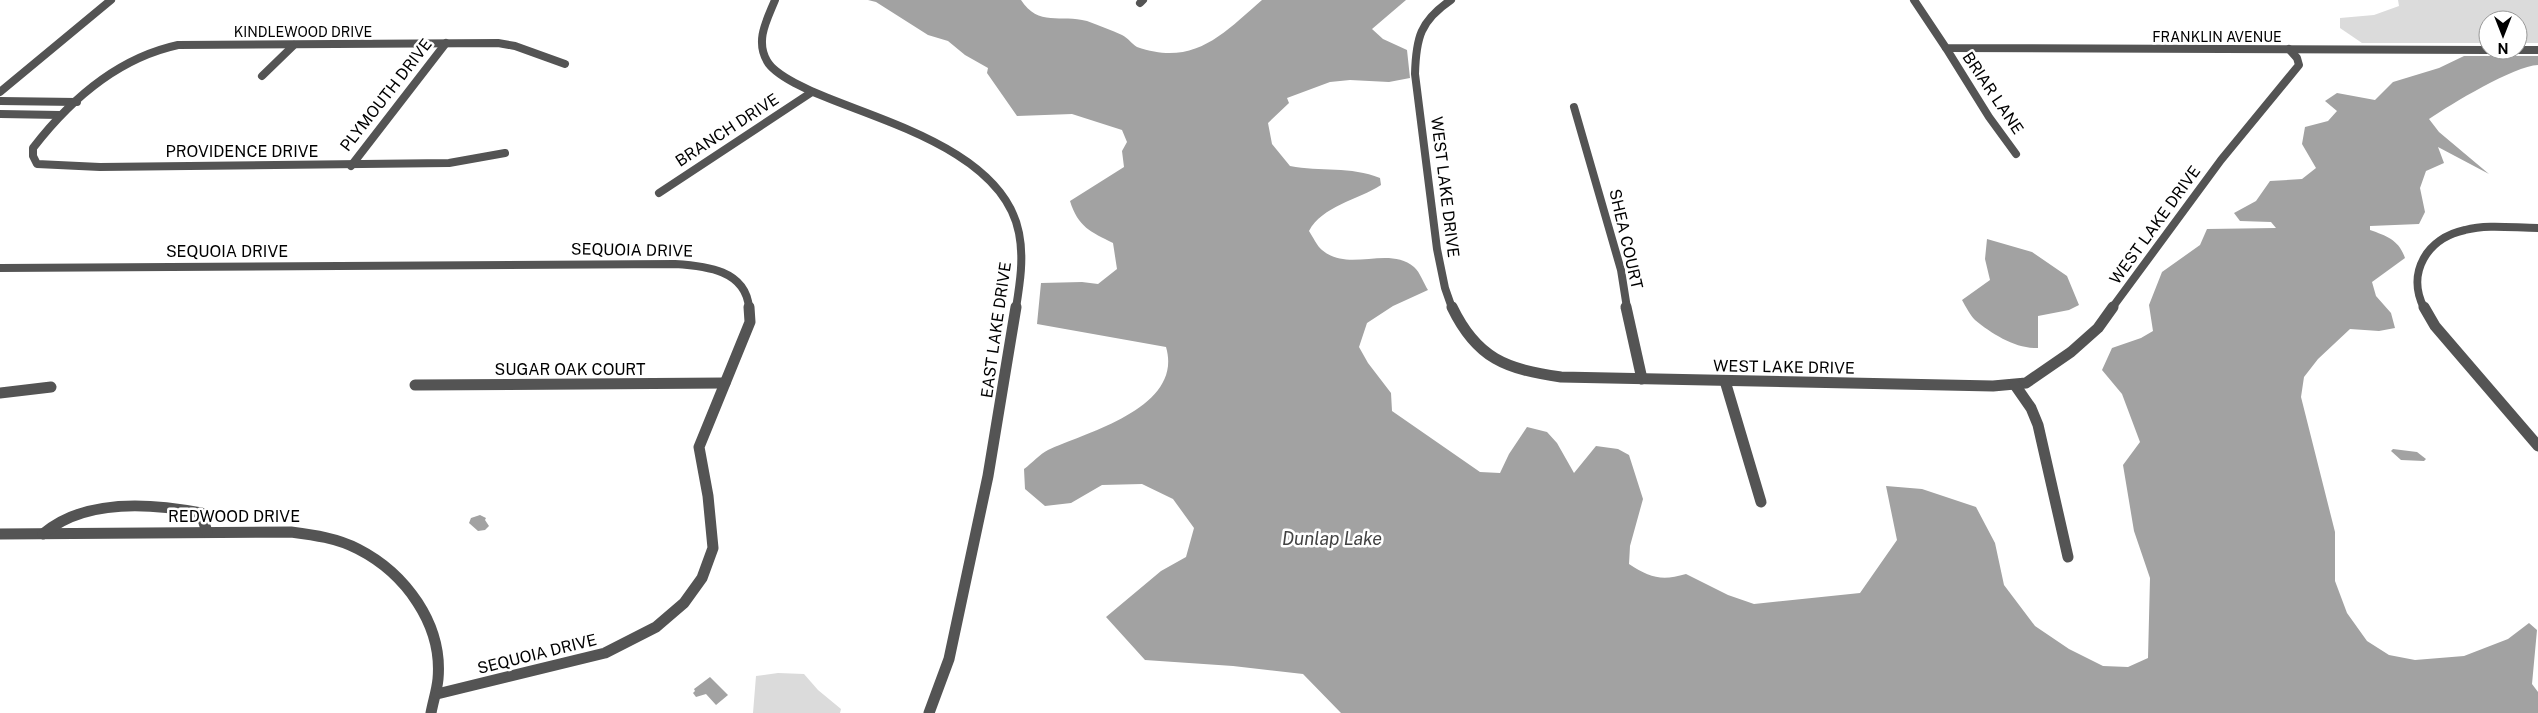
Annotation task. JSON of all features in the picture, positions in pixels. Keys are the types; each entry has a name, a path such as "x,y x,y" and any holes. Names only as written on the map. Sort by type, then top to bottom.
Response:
{"street":[{"path":"0,92 111,0"},
{"name":"EAST LAKE DRIVE","path":"775,0 762,31 763,52 767,62 783,75 812,92 914,133 969,162 984,174 1001,193 1013,214 1019,233 1022,273 988,476 949,658 929,713"},
{"name":"WEST LAKE DRIVE","path":"1451,0 1433,13 1418,34 1416,74 1439,261 1448,298 1458,318 1477,345 1493,356 1528,371 1561,377 1993,386 2026,383 2098,328 2221,160 2299,66 2298,58 2289,49"},
{"name":"BRIAR LANE","path":"1914,0 1989,117 2016,154"},
{"name":"PLYMOUTH DRIVE","path":"351,166 446,43"},
{"name":"KINDLEWOOD DRIVE","path":"60,115 120,67 151,52 190,44 498,43 515,46 565,64"},
{"path":"262,76 294,45"},
{"name":"FRANKLIN AVENUE","path":"1946,48 2478,50"},
{"name":"BRANCH DRIVE","path":"659,193 812,92"},
{"path":"0,101 77,102"},
{"name":"SHEA COURT","path":"1574,107 1621,270 1630,332 1642,379"},
{"path":"0,114 60,115"},
{"name":"PROVIDENCE DRIVE","path":"60,115 33,148 33,156 37,164 100,167 351,166 449,163 505,153"},
{"path":"2538,228 2480,228 2450,235 2428,253 2420,267 2416,282 2425,309 2435,326 2538,446"},
{"name":"SEQUOIA DRIVE","path":"0,268 675,264 702,266 734,277 746,292 751,304 750,322 699,447 708,496 712,548 702,578 684,603 656,627 605,653 437,694"},
{"path":"1725,381 1761,502"},
{"name":"SUGAR OAK COURT","path":"415,385 724,383"},
{"path":"2015,384 2031,408 2038,424 2068,557"},
{"path":"0,394 51,387"},
{"path":"43,534 64,518 93,509 182,508 200,513 207,532"},
{"name":"REDWOOD DRIVE","path":"0,534 311,533 353,545 379,560 402,579 423,611 436,649 437,694 431,713"}],"shaded area":[{"path":"2398,0 2538,0 2538,43 2528,43 2528,10 2478,10 2478,43 2362,43 2340,28 2340,18 2374,15 2399,6"},
{"path":"778,673 804,674 818,690 841,709 840,713 753,713 756,676"}],"water":[{"name":"Dunlap Lake","path":"868,0 1021,0 1035,14 1042,17 1087,21 1122,35 1137,47 1157,52 1175,53 1191,50 1206,44 1234,24 1262,0 1406,0 1372,29 1383,39 1407,50 1410,78 1389,82 1350,80 1330,82 1287,98 1289,103 1268,123 1272,144 1290,166 1358,172 1380,178 1381,185 1331,209 1315,222 1309,231 1320,248 1333,256 1356,260 1392,258 1404,261 1416,269 1428,290 1393,306 1367,323 1359,347 1368,363 1391,393 1392,411 1480,472 1500,473 1509,454 1527,427 1547,432 1557,443 1574,473 1596,446 1618,449 1629,455 1643,499 1630,546 1629,564 1656,577 1663,578 1686,574 1728,595 1754,604 1860,593 1897,540 1886,486 1922,489 1976,507 1995,543 2004,585 2035,626 2069,649 2103,666 2128,667 2148,658 2150,578 2134,531 2123,465 2140,442 2122,394 2102,370 2112,348 2141,338 2153,331 2149,305 2162,272 2200,245 2207,229 2276,228 2271,222 2240,221 2234,213 2256,201 2270,181 2302,179 2316,168 2302,144 2305,127 2328,121 2337,111 2325,101 2337,93 2375,100 2393,82 2439,68 2464,56 2478,56 2478,60 2528,60 2528,56 2538,56 2538,65 2527,67 2499,79 2429,119 2439,132 2489,174 2438,147 2444,163 2426,171 2420,188 2425,212 2419,224 2370,226 2370,230 2396,243 2405,258 2372,282 2376,296 2391,313 2395,328 2379,331 2350,329 2318,359 2304,377 2301,397 2335,532 2335,581 2347,613 2367,641 2389,655 2415,660 2464,656 2508,639 2529,623 2537,630 2532,684 2538,692 2538,713 1341,713 1303,674 1233,666 1145,660 1106,617 1161,571 1186,557 1194,528 1173,499 1142,484 1102,485 1071,503 1045,506 1025,489 1024,469 1048,450 1107,426 1147,402 1161,386 1168,368 1166,347 1037,324 1041,283 1082,282 1098,284 1117,269 1113,243 1086,228 1077,217 1070,201 1124,167 1122,151 1127,142 1122,130 1072,114 1017,116 987,73 988,68 965,55 948,41 928,35 876,2"},
{"path":"1987,239 2032,252 2067,276 2079,305 2069,310 2038,316 2038,348 2021,346 1989,330 1975,320 1962,300 1990,280 1985,259"},
{"path":"2393,449 2417,452 2426,459 2424,461 2401,460 2391,451"},
{"path":"480,515 486,518 485,520 489,526 485,530 478,531 469,523 471,518"},
{"path":"710,677 728,695 716,705 706,694 696,697 693,693 694,689"}]}
